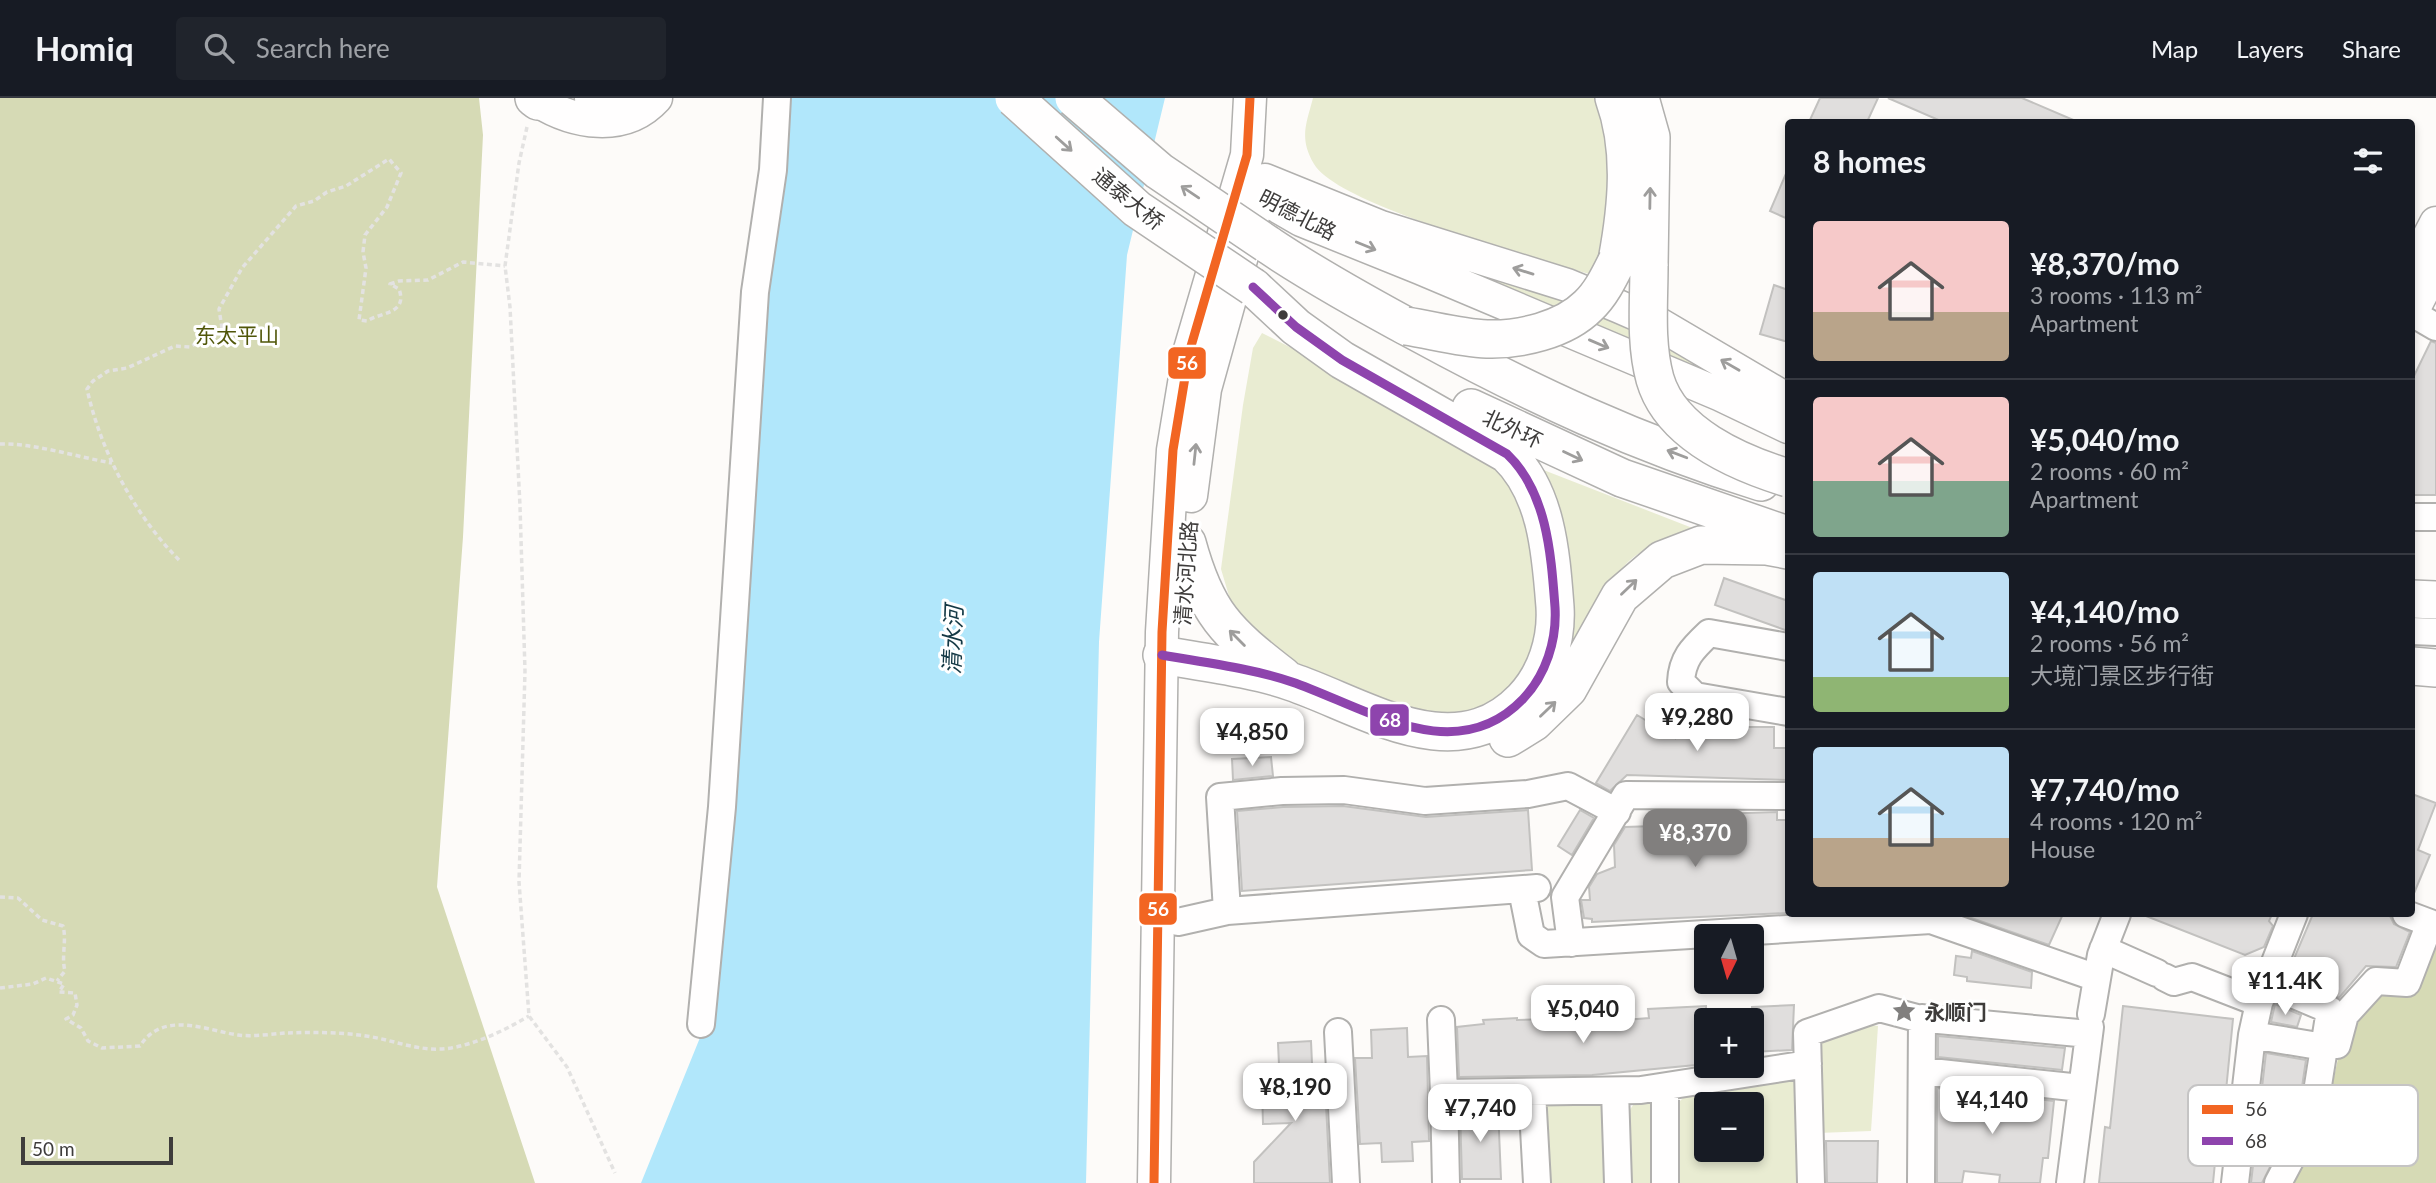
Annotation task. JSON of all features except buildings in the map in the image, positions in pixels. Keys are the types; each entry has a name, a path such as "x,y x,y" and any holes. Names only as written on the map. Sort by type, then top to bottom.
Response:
{"highway":[{"name":"通泰大桥","path":"1014,98 1137,209 1253,287"},
{"name":"通泰大桥","path":"1074,98 1159,171 1267,244"},
{"path":"1614,98 1624,126 1625,220 1655,380 1665,399 1685,425 1721,451 1785,477"},
{"path":"1406,326 1487,339 1530,335 1570,320 1588,307 1606,284 1633,264 1651,137 1640,98"},
{"name":"北外环","path":"1267,244 1317,278 1500,377 1591,420 1699,462 1785,489"},
{"name":"北外环","path":"1253,287 1356,347 1490,418 1622,478 1785,535"},
{"path":"1171,668 1289,681 1410,729 1438,732 1478,729 1513,709 1533,688 1546,664 1552,637 1555,614 1548,543 1537,500 1523,470 1495,447 1342,359 1296,327 1253,287"},
{"path":"1187,543 1197,581 1215,613 1249,649 1289,681"},
{"path":"1171,668 1266,696 1407,748 1440,757 1466,754 1499,744 1534,722 1568,689 1620,596 1662,560 1701,545 1768,546 1785,549"},
{"path":"2415,599 2436,600"},
{"path":"2415,666 2436,668"}],"main road":[{"path":"591,98 624,98"},
{"path":"536,99 557,113 591,122 624,119 656,98"},
{"name":"清水河北路","path":"1174,1183 1178,922 1171,668 1197,436 1205,389 1254,186 1247,155 1250,98"},
{"name":"清水河北路","path":"1154,1183 1171,668 1173,450 1178,410 1200,312 1269,144 1268,98"},
{"name":"明德北路","path":"1254,186 1567,285 1659,324 1785,398"},
{"name":"明德北路","path":"1254,186 1301,220 1721,395 1785,427"},
{"path":"2420,289 2436,223"}],"street":[{"path":"701,1024 722,807 755,292 773,170 777,98"},
{"path":"2420,289 2436,327"},
{"path":"2415,517 2436,517"},
{"path":"2415,631 2436,632"},
{"path":"1785,646 1709,633 1689,651 1681,667 1681,682 1695,696 1785,711"},
{"path":"1227,911 1220,797 1282,791 1344,790 1425,801 1528,794 1568,786 1616,811"},
{"path":"1571,943 1565,897 1626,795 1785,796"},
{"path":"1178,922 1227,911 1530,889 1531,935 1544,944 1851,919 1906,918 1931,920 2097,978"},
{"path":"2070,1183 2097,978 2103,949 2116,917"},
{"path":"2246,1085 2252,1035 2263,993 2293,917"},
{"path":"2318,1085 2324,1047 2337,1013 2376,981 2407,983 2430,923 2414,917"},
{"path":"2103,949 2174,982 2192,977 2337,1013"},
{"path":"1811,1183 1807,1033 1879,1008 1922,1018 2090,1025"},
{"path":"2321,1085 2328,1081 2337,1013"},
{"path":"1921,1183 1922,1018"},
{"path":"1441,1020 1446,1183"},
{"path":"1338,1032 1346,1183"},
{"path":"2252,1035 2324,1047"},
{"path":"1444,1093 1615,1091 1665,1087 1808,1064"},
{"path":"1922,1071 2081,1088"},
{"path":"1665,1087 1665,1183"},
{"path":"1615,1091 1618,1183"},
{"path":"1532,1092 1536,1183"},
{"path":"2278,1183 2287,1166"}],"path":[{"path":"536,99 519,163 505,267 510,306 520,506 525,671 519,882 529,1016 567,1067 615,1173"},
{"path":"179,560 157,537 112,463 91,409 87,389 93,380 108,371 127,368 175,346 190,347 222,328 219,309 242,268 296,206 346,186 389,159 401,173 387,207 365,236 363,252 366,268 359,320 367,321 376,315 390,314 398,307 402,296 399,289 390,284 428,280 463,262 505,267"},
{"path":"0,444 23,443 52,452 112,463"},
{"path":"0,897 18,898 42,920 62,926 65,935 62,957 65,971 57,981"},
{"path":"0,988 33,984 46,978 64,984 59,992 75,993 77,1005 73,1015 66,1019 80,1028 88,1041 102,1048 140,1046 148,1034 167,1026 194,1024 240,1035 292,1033 366,1036 414,1048 450,1048 498,1034 529,1016"}],"green space":[{"name":"东太平山","path":"0,98 479,98 483,135 463,537 437,887 535,1183 0,1183"},
{"path":"1313,98 1595,98 1607,139 1612,207 1605,240 1589,274 1485,243 1398,213 1360,197 1331,180 1314,164 1305,139"},
{"path":"1412,247 1620,317 1772,409"},
{"path":"1262,333 1325,365 1499,467 1521,501 1536,577 1537,610 1533,658 1493,708 1436,718 1289,669 1234,613 1221,569 1243,405 1253,348"},
{"path":"1541,469 1695,529 1650,547 1627,563 1598,603 1558,679"},
{"path":"2436,949 2436,1183 2287,1183 2297,1166 2418,1166 2418,1085 2332,1085 2343,1036 2387,985 2411,987"},
{"path":"1861,1024 1878,1026 1871,1131 1818,1133 1817,1045"},
{"path":"1797,1077 1800,1183 1676,1183 1674,1107 1690,1091"},
{"path":"1600,1097 1608,1117 1609,1183 1545,1183 1542,1105"},
{"path":"1641,1097 1649,1098 1657,1110 1659,1183 1624,1183 1625,1125 1633,1105"}],"water":[{"name":"清水河","path":"787,98 1165,98 1127,255 1099,642 1086,1183 641,1183 710,1013 740,584"}],"transit line":[{"name":"56","path":"1154,1183 1162,632 1173,450 1189,353 1247,155 1250,98"},
{"name":"68","path":"1162,655 1278,677 1379,717 1439,731 1468,730 1497,720 1531,690 1544,668 1552,644 1555,607 1549,545 1539,505 1520,469 1507,454 1342,360 1296,327 1253,287"}],"place":[{"name":"永顺门","path":"1904,1011"}]}
